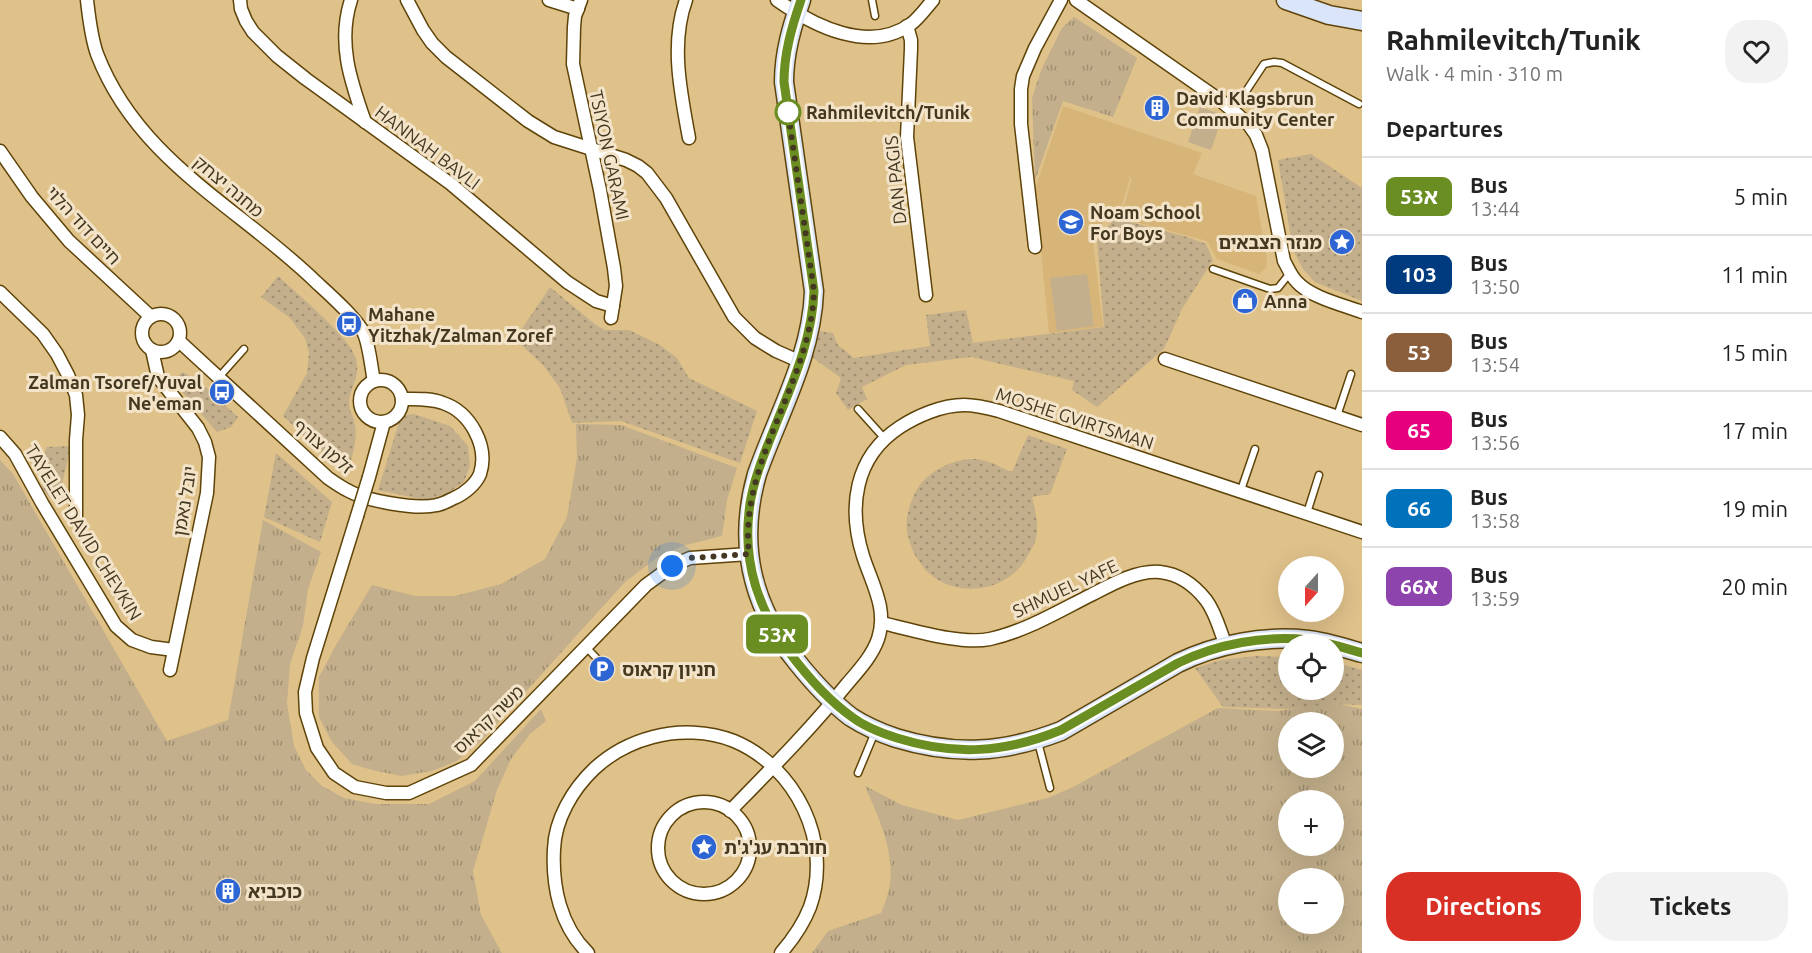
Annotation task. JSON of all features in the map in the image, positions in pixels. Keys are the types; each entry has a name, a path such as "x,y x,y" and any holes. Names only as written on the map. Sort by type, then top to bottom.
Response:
{"street":[{"name":"מחנה יצחק","path":"87,0 97,52 114,91 134,121 193,181 303,269 344,309 365,335 374,381"},
{"name":"HANNAH BAVLI","path":"240,0 246,21 253,32 270,49 306,79 451,184 567,282 612,312"},
{"path":"351,0 345,26 346,62 365,122"},
{"path":"407,0 423,30 446,57 540,130 564,141 626,160 647,173 666,198 734,317 755,338 776,351 801,362"},
{"path":"549,0 579,4"},
{"path":"686,0 678,40 681,92 689,138"},
{"path":"777,0 799,7 824,27 842,33 874,37 887,35 907,26 933,0"},
{"path":"1035,247 1021,124 1021,89 1023,76 1035,48 1061,0"},
{"path":"1076,0 1233,111 1249,125 1262,150 1284,261 1290,273 1307,291 1362,312"},
{"path":"1286,0 1323,14 1362,21"},
{"name":"TSIYON GARAMI","path":"579,4 572,44 573,64 614,268 616,286 612,312"},
{"path":"799,7 786,55 784,82 814,291 810,326 801,362 765,452 752,494 748,528 749,554 755,587 772,626 805,672 852,717 876,730 916,744 956,750 996,748 1053,734 1078,722 1178,663 1226,646 1289,638 1332,644 1362,653"},
{"name":"DAN PAGIS","path":"907,26 911,49 907,137 926,295"},
{"name":"חיים דוד הלוי","path":"0,151 32,197 69,241 150,316"},
{"path":"0,292 43,334 62,362 75,395 78,415 76,520"},
{"path":"159,313 166,314 172,317 180,327 179,340 172,349 165,352 152,350 143,340 142,327 150,316 159,313"},
{"name":"זלמן צורף","path":"179,340 328,478 349,491 404,506 436,506 460,496 470,489 480,474 482,453 479,439 461,415 444,403 402,399"},
{"name":"יובל נאמן","path":"152,350 158,377 198,428 209,457 207,493 170,670"},
{"path":"1165,359 1362,425"},
{"path":"374,381 389,381 395,385 402,399 399,413 384,422 370,419 364,414 360,405 362,391 374,381"},
{"name":"MOSHE GVIRTSMAN","path":"730,811 833,701 873,652 882,623 880,604 863,557 855,521 854,503 863,471 885,439 906,423 949,407 979,406 1241,490 1362,532"},
{"name":"משה קראוס","path":"384,422 313,658 305,692 306,713 317,748 334,773 355,787 386,793 409,793 471,765 646,585 672,566 690,558 749,554"},
{"name":"TAYELET DAVID CHEVKIN","path":"0,437 15,454 116,626 132,640 151,647 174,650"},
{"name":"SHMUEL YAFE","path":"882,623 952,638 987,639 1026,627 1113,584 1148,572 1162,572 1177,576 1199,592 1207,602 1226,646"},
{"path":"588,953 566,923 555,892 554,843 567,804 587,776 601,762 620,749 663,734 686,732 733,741 756,754 773,767 790,785 805,811 815,843 817,873 810,906 795,937 781,953"},
{"path":"695,803 709,803 730,811 745,828 748,836 750,853 741,875 731,886 712,894 690,892 678,886 668,877 659,858 659,836 664,825 677,811 695,803"}],"lane":[{"path":"872,0 875,16"},
{"path":"1233,111 1264,64 1274,62 1282,63 1359,104"},
{"path":"1213,268 1270,289 1278,288 1290,273"},
{"path":"219,377 244,349"},
{"path":"1337,417 1351,374"},
{"path":"858,409 885,439"},
{"path":"1241,490 1255,449"},
{"path":"1307,513 1320,475"},
{"path":"586,647 604,666"},
{"path":"858,773 876,730"},
{"path":"1037,738 1050,788"}],"shaded area":[{"path":"1063,106 1202,153 1193,174 1256,196 1267,260 1266,268 1259,274 1217,259 1207,241 1121,218 1132,178 1122,174 1130,178 1119,215 1108,216 1093,241 1103,327 1049,333 1035,189"}],"green space":[{"path":"1074,17 1137,58 1113,117 1063,101 1035,180 1032,98 1042,68 1062,28"},
{"path":"1200,107 1223,115 1211,150 1188,142"},
{"path":"1311,154 1362,188 1362,301 1315,282 1303,269 1293,250 1278,160"},
{"path":"1115,218 1206,244 1213,260 1182,309 1164,349 1097,407 1072,390 1074,381 971,357 906,365 862,387 867,399 848,410 836,393 841,378 809,355 819,331 833,333 838,345 854,358 930,346 926,315 966,310 973,343 1104,327 1097,240"},
{"path":"1087,274 1094,326 1057,331 1050,278"},
{"path":"278,276 334,328 345,340 356,359 357,371 349,403 356,437 347,475 283,416 307,373 309,353 305,338 289,317 261,297"},
{"path":"550,287 596,325 605,330 629,330 660,345 677,358 689,378 757,411 740,463 621,421 572,423 560,388 543,365 515,339"},
{"path":"182,372 198,380 238,417 231,427 217,432 178,387 177,377"},
{"path":"414,414 450,426 468,446 470,466 464,482 446,494 425,500 378,490 401,416"},
{"path":"576,424 621,425 737,468 727,500 722,536 682,546 658,557 625,582 482,740 457,761 432,771 401,776 352,764 332,742 319,717 319,677 372,585 415,596 455,596 501,584 545,559 567,517 577,458"},
{"path":"1028,435 1067,449 1050,494 1032,497 1037,533 1035,542 1020,568 995,585 980,588 950,585 936,578 916,557 907,532 907,517 918,488 937,470 950,463 964,460 979,459 1012,472"},
{"path":"71,446 57,505 42,489 46,447"},
{"path":"276,453 332,502 320,542 264,517"},
{"path":"0,460 13,474 167,741 228,720 263,520 321,552 308,589 303,626 290,664 287,704 294,746 306,770 322,786 344,798 375,804 429,804 475,781 541,709 546,721 530,734 511,759 497,790 473,871 481,915 502,953 0,953"},
{"path":"1256,656 1278,657 1278,700 1344,700 1344,665 1362,670 1362,705 1328,704 1289,709 1223,707 1195,668 1221,660"},
{"path":"1330,702 1362,709 1362,953 812,953 828,931 881,913 889,890 891,876 885,837 865,786 902,805 958,820 1048,798 1071,788 1218,708 1279,711"}],"bus line":[{"name":"53א","path":"801,0 784,67 784,93 814,291 813,314 801,362 757,474 749,512 748,547 755,587 765,613 793,657 820,690 852,717 884,734 937,749 978,750 1012,745 1061,730 1178,663 1212,650 1236,644 1289,638 1332,644 1362,653"}],"place":[{"name":"David Klagsbrun Community Center","path":"1157,108"},
{"name":"Rahmilevitch/Tunik","path":"788,112"},
{"name":"Noam School For Boys","path":"1071,222"},
{"name":"מנזר הצבאים","path":"1342,242"},
{"name":"Anna","path":"1245,301"},
{"name":"Mahane Yitzhak/Zalman Zoref","path":"349,324"},
{"name":"Zalman Tsoref/Yuval Ne'eman","path":"222,392"},
{"name":"חניון קראוס","path":"602,669"},
{"name":"חורבת עג'ג'ת","path":"704,847"},
{"name":"כוכביא","path":"228,891"}],"route":[{"path":"672,566 690,558 749,554 749,512 757,474 801,362 813,314 814,291 788,112"}]}
